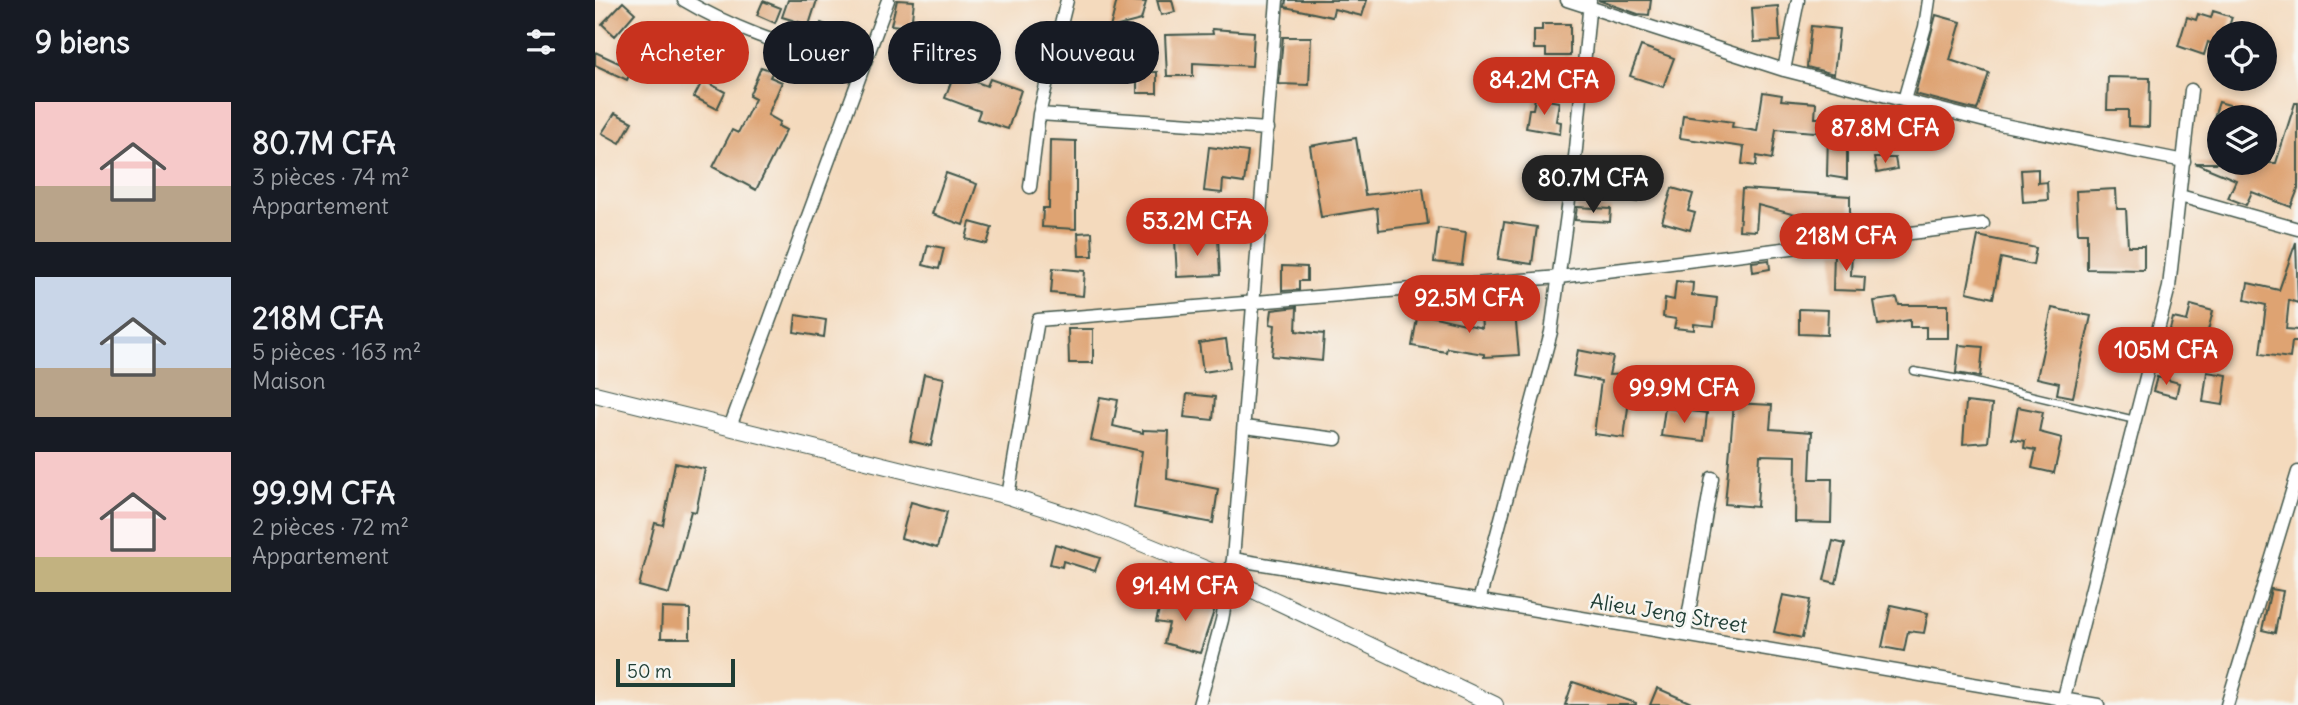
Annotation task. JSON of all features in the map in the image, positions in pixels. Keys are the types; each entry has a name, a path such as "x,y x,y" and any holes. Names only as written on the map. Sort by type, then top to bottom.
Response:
{"street":[{"path":"684,0 763,37"},
{"path":"874,38 888,0"},
{"path":"1030,187 1039,114 1066,0"},
{"path":"1199,705 1233,559 1277,0"},
{"path":"1567,0 1590,4 1784,70 1989,122 2185,161"},
{"path":"1784,70 1798,0"},
{"path":"1904,100 1925,27 1929,0"},
{"path":"1479,601 1551,332 1576,149 1590,4"},
{"path":"730,427 857,84"},
{"path":"2063,702 2169,287 2191,90"},
{"path":"1039,114 1268,128"},
{"path":"2180,196 2298,229"},
{"path":"1008,496 1038,320 1559,277 1983,223"},
{"path":"595,394 1008,496 1095,524 1230,579 1495,705"},
{"path":"1245,428 1336,439"},
{"path":"2227,705 2298,472"},
{"path":"1685,635 1712,478"},
{"name":"Alieu Jeng Street","path":"1233,559 2063,702 2098,705"}],"lane":[{"path":"1914,371 1971,381 2135,420"}],"building":[{"path":"788,0 817,0 810,21 782,17"},
{"path":"897,0 914,1 912,21 892,21"},
{"path":"1117,0 1146,2 1141,20 1112,21"},
{"path":"1157,0 1172,0 1175,12 1161,15"},
{"path":"1286,0 1367,0 1362,16 1334,9 1332,17 1285,7"},
{"path":"1598,0 1651,0 1649,15 1638,14"},
{"path":"763,1 781,8 776,21 757,15"},
{"path":"623,2 635,13 628,21 616,21 615,36 602,24"},
{"path":"1778,6 1780,41 1754,42 1752,8"},
{"path":"2213,11 2232,17 2231,21 2207,21 2207,45 2204,55 2178,46 2187,17 2196,20 2198,14 2211,18"},
{"path":"1936,15 1961,22 1950,60 1989,73 1977,110 1915,94"},
{"path":"1542,24 1570,24 1570,56 1546,56 1546,49 1534,49 1534,30 1542,30"},
{"path":"1811,26 1839,29 1834,74 1807,67"},
{"path":"1212,29 1254,32 1252,66 1193,63 1193,76 1167,76 1165,35 1213,34"},
{"path":"1283,37 1311,37 1309,85 1279,84"},
{"path":"1641,46 1674,58 1663,87 1630,76"},
{"path":"595,52 616,62 616,75 595,65"},
{"path":"763,68 763,84 781,84 768,115 780,122 778,126 786,130 756,190 713,167 732,130 738,133 755,99 749,96"},
{"path":"2108,77 2150,78 2149,127 2128,126 2128,110 2107,110"},
{"path":"1001,83 1021,90 1008,129 977,119 980,111 945,98 950,84 987,86"},
{"path":"701,84 710,84 725,92 717,109 694,97"},
{"path":"1137,84 1157,84 1157,93 1137,93"},
{"path":"1763,92 1782,95 1781,100 1816,103 1815,118 1848,118 1848,125 1868,125 1867,147 1847,146 1847,179 1827,176 1828,133 1776,129 1772,159 1757,156 1756,166 1742,164 1744,147 1680,138 1683,115 1733,122 1732,127 1757,131"},
{"path":"1535,98 1559,102 1556,121 1561,122 1560,134 1526,128 1529,109 1533,109"},
{"path":"2295,103 2298,103 2298,189 2291,207 2252,192 2246,205 2228,198 2236,180 2224,175 2277,175 2277,160"},
{"path":"615,113 632,122 620,143 602,133"},
{"path":"1356,138 1365,195 1423,188 1428,224 1379,230 1377,208 1321,217 1310,146"},
{"path":"1050,140 1076,141 1076,229 1042,227 1043,208 1049,208"},
{"path":"1209,147 1248,152 1244,183 1223,180 1222,193 1204,191"},
{"path":"1874,158 1895,158 1897,169 1877,173"},
{"path":"1611,167 1643,174 1637,202 1604,195"},
{"path":"2038,169 2038,183 2047,182 2048,200 2023,202 2021,170"},
{"path":"946,173 977,184 963,225 932,214"},
{"path":"1672,188 1693,194 1688,211 1695,213 1690,230 1662,222"},
{"path":"1742,189 1850,196 1850,216 1807,218 1758,205 1756,231 1739,230"},
{"path":"2116,189 2117,209 2126,209 2128,246 2144,246 2144,270 2087,269 2087,233 2078,233 2076,191"},
{"path":"1577,207 1611,209 1610,222 1575,220"},
{"path":"970,222 992,228 987,244 966,239"},
{"path":"1504,222 1537,227 1532,264 1498,259"},
{"path":"1438,228 1466,232 1462,265 1434,262"},
{"path":"1092,232 1093,256 1079,256 1078,233"},
{"path":"1978,236 2036,248 2033,265 2001,258 1993,298 1967,292"},
{"path":"1218,238 1220,275 1177,277 1175,240"},
{"path":"2296,242 2298,303 2289,300 2286,329 2298,330 2298,342 2292,342 2290,358 2260,354 2266,305 2245,300 2248,283 2279,290"},
{"path":"928,245 944,248 939,269 923,265"},
{"path":"1852,250 1851,276 1865,277 1864,291 1833,290 1834,251"},
{"path":"1769,260 1770,269 1753,272 1752,262"},
{"path":"1282,266 1307,267 1307,281 1299,281 1299,290 1282,291"},
{"path":"1053,268 1085,271 1083,296 1051,293"},
{"path":"1676,281 1693,283 1692,295 1717,298 1714,326 1694,324 1694,330 1674,328 1676,319 1663,317 1665,298 1674,300"},
{"path":"1897,298 1899,305 1948,305 1948,338 1926,338 1926,327 1910,327 1910,320 1878,325 1874,301"},
{"path":"2191,305 2213,311 2201,358 2173,351 2176,339 2168,337 2173,318 2187,321"},
{"path":"1297,307 1296,331 1324,334 1322,361 1272,356 1275,325 1270,324 1272,310"},
{"path":"2052,308 2091,316 2073,397 2057,394 2059,383 2037,378"},
{"path":"1799,309 1828,310 1827,335 1799,334"},
{"path":"1418,313 1482,328 1481,315 1515,313 1519,355 1484,357 1484,354 1447,348 1446,352 1412,346"},
{"path":"796,315 826,320 824,337 794,332"},
{"path":"1068,329 1093,329 1093,363 1069,363"},
{"path":"1226,339 1230,368 1203,372 1199,343"},
{"path":"1959,345 1983,347 1980,377 1956,373"},
{"path":"1578,350 1613,357 1609,375 1629,374 1631,400 1624,438 1594,434 1601,381 1573,376"},
{"path":"2207,372 2227,375 2223,405 2203,402"},
{"path":"924,374 944,378 931,446 910,441"},
{"path":"2157,377 2179,383 2176,397 2153,391"},
{"path":"1187,394 1215,397 1213,420 1184,417"},
{"path":"1100,397 1118,400 1113,426 1143,433 1143,430 1169,431 1167,479 1218,489 1213,523 1134,508 1142,451 1091,440"},
{"path":"1966,402 1992,405 1988,442 1963,444"},
{"path":"1734,403 1772,405 1770,429 1812,432 1810,479 1832,479 1831,523 1795,522 1796,456 1760,455 1757,507 1725,504"},
{"path":"2018,407 2043,412 2039,432 2062,438 2054,473 2032,468 2036,450 2024,448 2025,441 2012,439"},
{"path":"1665,408 1707,413 1704,441 1661,436"},
{"path":"675,463 705,469 696,512 691,511 669,594 639,586 655,523 663,525"},
{"path":"911,502 947,512 937,548 901,538"},
{"path":"1833,541 1845,544 1836,583 1824,580"},
{"path":"1055,544 1100,558 1095,571 1063,561 1062,567 1050,564"},
{"path":"2271,589 2283,591 2275,633 2262,630"},
{"path":"1783,595 1810,600 1802,638 1774,632"},
{"path":"1162,597 1215,608 1200,653 1164,643 1169,624 1156,622"},
{"path":"1891,605 1928,613 1924,633 1908,631 1904,651 1882,647"},
{"path":"662,608 690,609 690,638 661,638"},
{"path":"1573,682 1636,703 1636,705 1565,705"},
{"path":"1657,688 1696,705 1650,705"}]}
